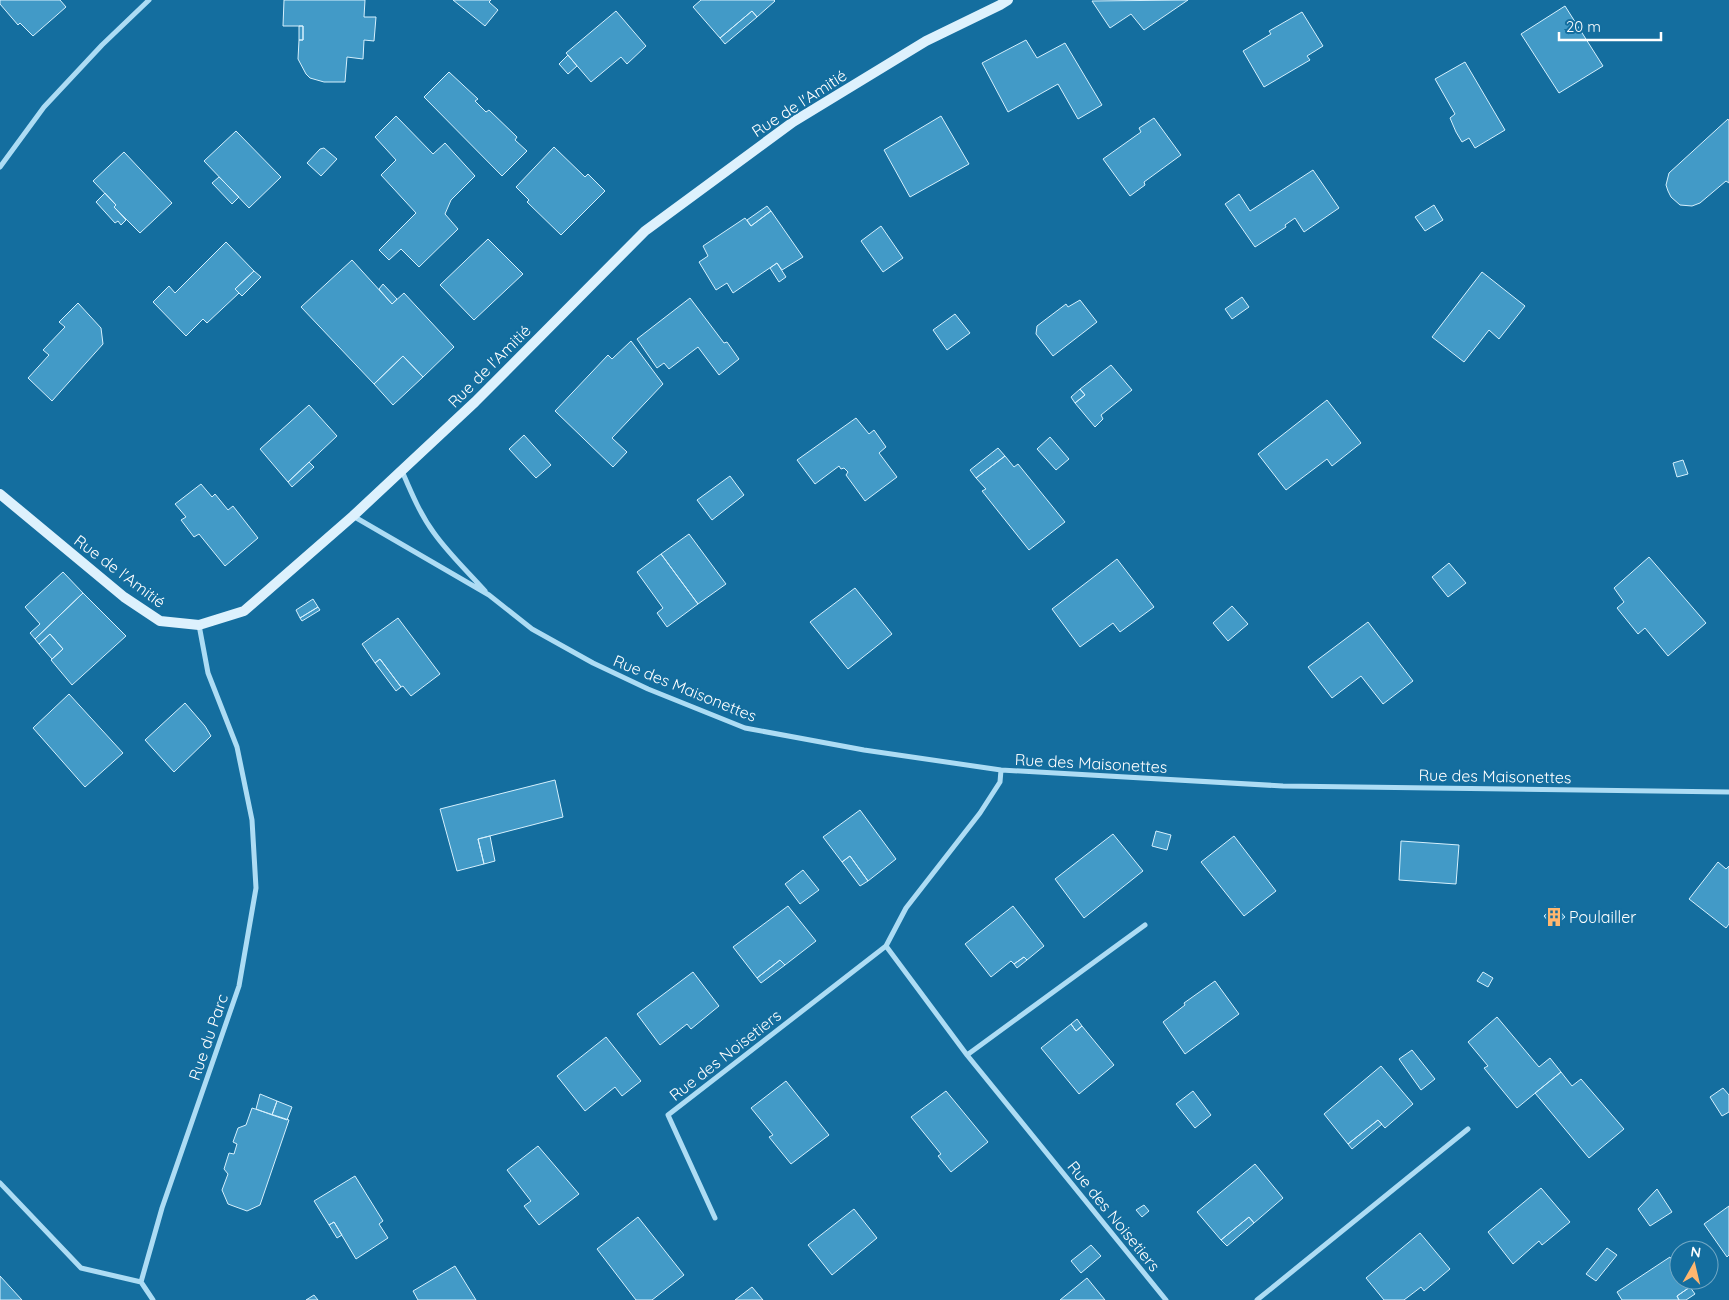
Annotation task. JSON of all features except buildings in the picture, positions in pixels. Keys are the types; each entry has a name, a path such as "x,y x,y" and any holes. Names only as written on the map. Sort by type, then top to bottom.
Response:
{"street":[{"path":"0,167 44,107 149,0"},
{"name":"Rue de l'Amitié","path":"0,494 124,597 160,621 199,625 244,611 353,516 475,402 645,230 793,122 926,41 1008,0"},
{"name":"Rue des Maisonettes","path":"402,471 414,498 433,532 489,595"},
{"name":"Rue des Maisonettes","path":"353,516 489,595 532,629 593,664 648,689 745,728 864,750 1001,770 1283,786 1729,792"},
{"name":"Rue du Parc","path":"141,1282 162,1208 239,986 256,888 252,820 237,747 208,673 199,625"},
{"name":"Rue des Noisetiers","path":"716,1218 668,1115 886,946 906,908 980,813 1000,782 1001,770"},
{"path":"967,1055 1145,925"},
{"name":"Rue des Noisetiers","path":"886,946 967,1055 1166,1300"},
{"path":"1257,1300 1468,1129"},
{"path":"1,1186 81,1268 141,1282 153,1300"}],"place":[{"name":"Poulailler","path":"1554,917"}]}
